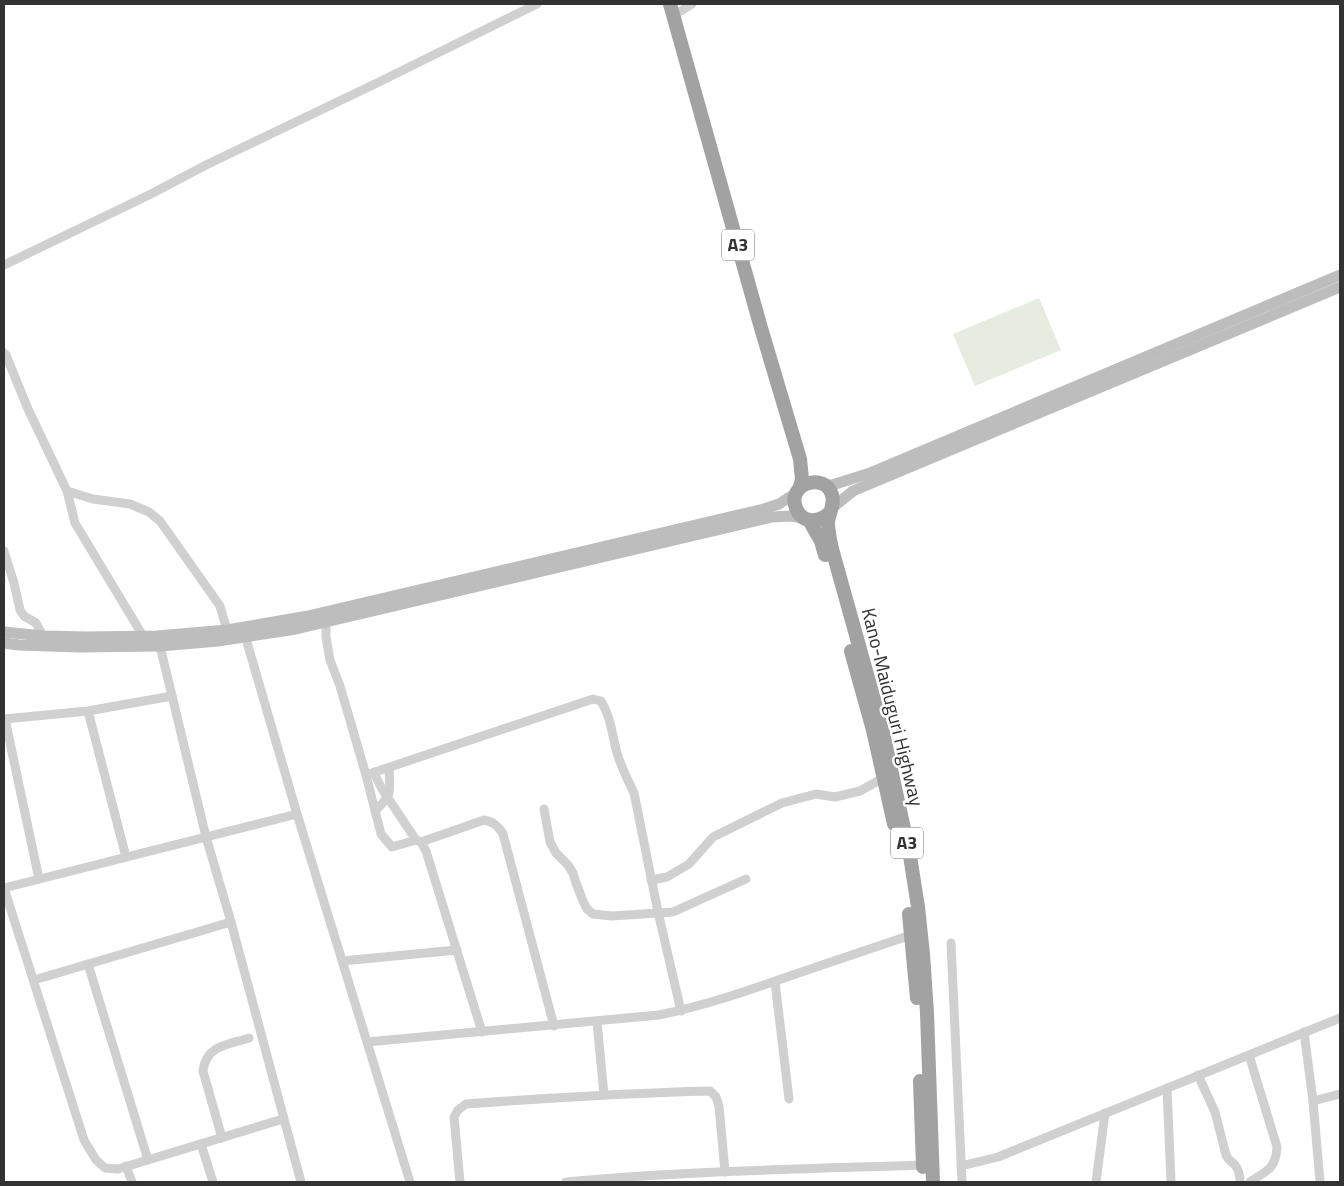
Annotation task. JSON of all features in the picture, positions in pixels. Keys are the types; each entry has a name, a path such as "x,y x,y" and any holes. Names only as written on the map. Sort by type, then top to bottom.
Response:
{"highway":[{"name":"A3","path":"681,5 801,443 812,474 829,488 833,498 831,510"},
{"name":"A3","path":"681,5 761,328 800,459 802,479 794,504 796,510 806,519"},
{"path":"798,490 806,483 813,481 822,484"},
{"path":"806,519 821,519 831,510"},
{"name":"Kano-Maiduguri Highway","path":"831,510 828,529 832,549 882,728 910,856 918,907 927,1013 927,1129 923,1165 924,1182"},
{"name":"Kano-Maiduguri Highway","path":"806,519 821,541 873,730 901,858 909,908 933,1182"}],"main road":[{"path":"822,484 832,485 870,473 1340,275"},
{"path":"831,510 853,491 1340,287"},
{"path":"4,643 71,647 160,646 244,632 764,509 779,504 798,490"},
{"path":"4,632 43,636 87,637 156,636 227,630 244,632 296,629 772,518 791,516 806,519"}],"street":[{"path":"4,265 537,4"},
{"path":"4,353 67,491 75,523 143,636"},
{"path":"67,491 92,499 130,504 149,512 160,521 220,606 227,630"},
{"path":"4,551 20,610 24,616 36,623 43,636"},
{"path":"326,622 330,660 370,774 375,811 381,834 392,847 418,841 484,820 498,826 503,834 554,1026"},
{"path":"244,632 297,814 410,1182"},
{"path":"160,646 206,837 231,922 301,1182"},
{"path":"39,879 4,719 88,711 172,696"},
{"path":"370,774 593,699 601,701 608,712 617,753 634,793 651,880 681,1011"},
{"path":"88,711 126,857"},
{"path":"375,811 388,798 390,790 389,768"},
{"path":"370,774 430,860 482,1032"},
{"path":"651,880 667,877 689,864 713,837 782,803 816,794 835,797 860,791 883,778"},
{"path":"544,809 550,842 556,853 573,873 587,909 593,914 612,916 673,912 746,879"},
{"path":"283,1119 118,1169 105,1168 96,1160 84,1140 4,888 297,814"},
{"path":"34,980 231,922"},
{"path":"367,1042 597,1022 681,1011 715,1002 832,961 911,936"},
{"path":"951,943 962,1182"},
{"path":"342,961 457,950"},
{"path":"88,964 148,1160"},
{"path":"775,982 789,1099"},
{"path":"961,1166 998,1157 1340,1018"},
{"path":"597,1022 604,1095"},
{"path":"1304,1032 1313,1101 1320,1182"},
{"path":"222,1138 203,1071 204,1063 208,1055 215,1048 249,1038"},
{"path":"1248,1055 1277,1147 1273,1166 1250,1182"},
{"path":"1198,1075 1215,1112 1226,1155 1237,1167 1240,1182"},
{"path":"1167,1088 1171,1182"},
{"path":"460,1182 454,1117 458,1110 466,1104 604,1095 710,1091 716,1097 719,1106 725,1172"},
{"path":"1313,1101 1340,1094"},
{"path":"1096,1182 1104,1113"},
{"path":"201,1144 212,1182"},
{"path":"566,1182 725,1172 923,1165"},
{"path":"126,1166 132,1182"}],"shaded area":[{"path":"1039,298 1061,350 975,386 953,334"}]}
